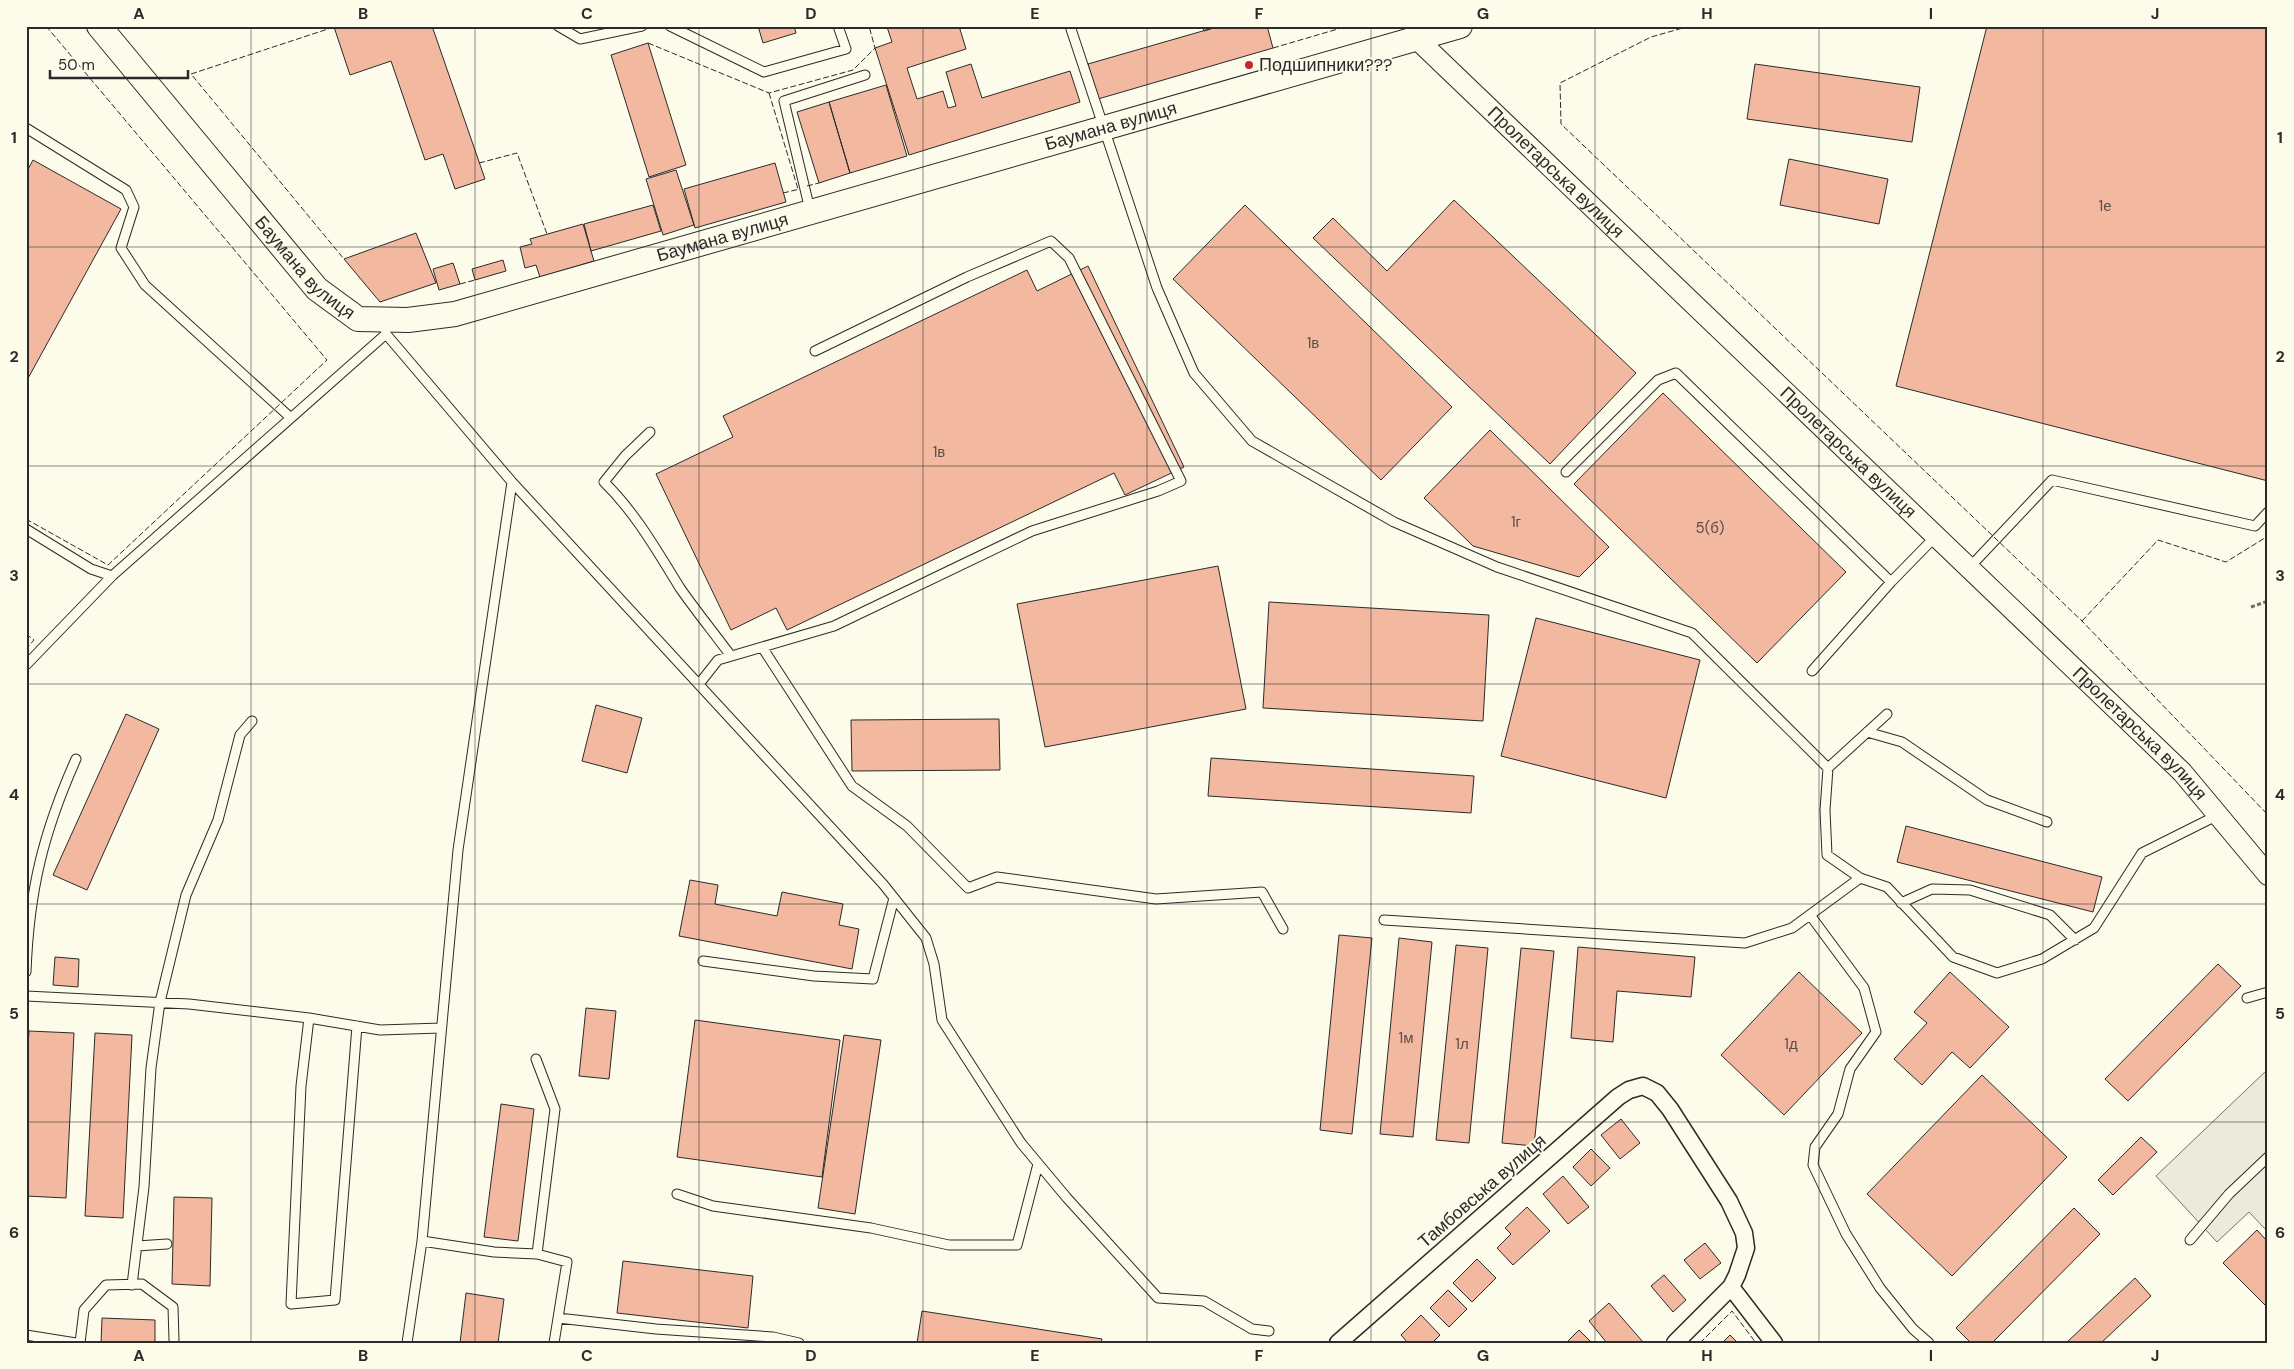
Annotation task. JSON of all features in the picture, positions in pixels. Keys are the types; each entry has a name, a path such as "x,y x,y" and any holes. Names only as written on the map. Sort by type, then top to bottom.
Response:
{"main road":[{"name":"Баумана вулиця","path":"99,26 317,289 358,319 385,327 408,320 455,314 1418,40 1460,26"}],"street":[{"name":"Пролетарська вулиця","path":"1418,40 2182,772 2268,875"},
{"name":"Тамбовська вулиця","path":"1338,1343 1618,1097 1629,1090 1643,1086 1657,1093 1670,1108 1729,1201 1744,1233 1746,1248 1731,1287"},
{"path":"1675,1343 1731,1287 1774,1343"}],"lane":[{"path":"558,26 580,39 642,26"},
{"path":"670,26 764,72 846,49 838,26"},
{"path":"1070,26 1158,288 1194,373 1252,441 1394,522 1497,567 1692,633 1828,768"},
{"path":"810,213 784,101 866,74"},
{"path":"26,128 126,190 134,207 121,248 145,285 291,418"},
{"path":"699,684 718,660 834,626 1032,530 1158,491 1181,481 1069,258 1051,241 967,277 815,351"},
{"path":"26,665 112,576 291,418 385,327 512,482 894,898 926,938 934,964 942,1020 1021,1143 1072,1205 1158,1298 1204,1301 1252,1329 1269,1331"},
{"path":"1566,472 1658,380 1676,373 1891,582"},
{"path":"650,432 625,456 604,482 616,493 650,538 681,589 731,656"},
{"path":"1969,568 2052,480 2254,526 2268,512"},
{"path":"407,1343 422,1241 458,850 512,482"},
{"path":"26,530 91,569 112,576"},
{"path":"1812,671 1891,582 1936,536"},
{"path":"762,647 852,786 907,826 968,888 997,876 1156,899 1262,892 1284,929"},
{"path":"1886,714 1828,768 1825,810 1827,855 1860,878 1886,887 1953,957 1997,973 2042,959 2094,928 2142,854 2218,815"},
{"path":"132,1284 144,1187 151,1068 160,1002 186,896 218,820 240,735 252,721"},
{"path":"1867,732 1902,742 1987,800 2047,822"},
{"path":"26,972 30,902 39,862 56,803 76,759"},
{"path":"1384,920 1745,943 1792,928 1860,878"},
{"path":"1901,903 1932,889 1970,890 2050,915 2075,940"},
{"path":"703,962 814,976 873,979 894,898"},
{"path":"1810,915 1864,988 1876,1032 1850,1068 1838,1114 1814,1147 1813,1165 1846,1234 1880,1288 1913,1329 1929,1343"},
{"path":"2247,998 2268,992"},
{"path":"26,996 160,1002 309,1018 380,1030 442,1028"},
{"path":"309,1018 301,1086 291,1304 335,1300 357,1026"},
{"path":"536,1059 555,1109 537,1254"},
{"path":"2190,1240 2229,1194 2268,1157"},
{"path":"677,1194 713,1206 872,1228 949,1245 1017,1244 1038,1164"},
{"path":"422,1241 494,1252 537,1254 568,1262 554,1343"},
{"path":"137,1246 167,1244"},
{"path":"26,1335 78,1343 84,1310 106,1285 142,1284 173,1307 174,1340"},
{"path":"558,1318 656,1329 772,1337 799,1343"}],"path":[{"path":"2252,608 2268,601"}],"shaded area":[{"path":"2268,1069 2268,1232 2249,1212 2217,1242 2156,1176"}],"building":[{"path":"432,26 485,179 455,189 443,154 425,160 391,61 350,75 334,27"},
{"path":"758,26 794,26 796,33 763,43"},
{"path":"959,26 966,49 907,68 917,99 943,91 948,108 956,106 946,72 971,64 982,98 1070,71 1080,102 909,155 875,48 892,42 887,27"},
{"path":"1202,26 1220,26 1204,31"},
{"path":"1220,26 1267,26 1273,48 1098,99 1088,64"},
{"path":"1987,26 2268,26 2268,481 1896,386"},
{"path":"648,43 686,165 649,177 611,55"},
{"path":"1755,64 1920,87 1912,142 1747,119"},
{"path":"886,85 907,156 850,173 829,102"},
{"path":"829,102 850,173 819,183 797,112"},
{"path":"1789,159 1888,179 1879,224 1780,205"},
{"path":"33,160 121,209 26,382 26,173"},
{"path":"775,163 786,202 695,228 684,189"},
{"path":"676,170 694,225 663,235 646,179"},
{"path":"1454,200 1636,373 1550,464 1313,238 1333,218 1387,271"},
{"path":"653,205 661,231 591,251 584,224"},
{"path":"1245,205 1452,407 1381,480 1173,279"},
{"path":"583,224 594,261 540,277 536,265 525,268 520,247 532,244 530,239"},
{"path":"416,233 436,283 380,302 344,259"},
{"path":"503,260 506,271 475,280 472,269"},
{"path":"453,263 460,284 439,290 433,269"},
{"path":"1088,266 1184,467 1125,495 1114,473 787,630 776,608 731,630 656,474 733,437 723,416 1027,270 1037,291"},
{"path":"1663,393 1846,572 1757,663 1574,484"},
{"path":"1490,430 1609,547 1579,577 1473,546 1424,498"},
{"path":"1218,566 1246,709 1045,747 1017,604"},
{"path":"1269,602 1489,615 1483,721 1263,708"},
{"path":"1536,618 1700,660 1666,798 1501,756"},
{"path":"596,705 642,718 627,773 582,761"},
{"path":"126,714 159,729 87,890 53,875"},
{"path":"999,719 1000,770 852,771 851,720"},
{"path":"1211,758 1474,776 1471,813 1208,796"},
{"path":"1906,826 2102,877 2093,912 1897,862"},
{"path":"690,880 718,885 715,904 777,916 782,892 843,904 839,925 859,929 852,969 679,936"},
{"path":"1339,935 1372,938 1352,1134 1320,1130"},
{"path":"1399,938 1432,942 1413,1137 1380,1134"},
{"path":"1456,945 1488,948 1469,1143 1436,1140"},
{"path":"1578,947 1695,957 1691,997 1617,991 1613,1042 1571,1038"},
{"path":"1521,948 1554,951 1534,1146 1502,1143"},
{"path":"55,957 79,959 78,987 53,985"},
{"path":"2218,964 2241,986 2128,1101 2105,1079"},
{"path":"1799,972 1862,1033 1784,1115 1721,1055"},
{"path":"1950,972 2009,1027 1970,1068 1952,1052 1922,1085 1894,1059 1927,1023 1914,1012"},
{"path":"586,1008 616,1011 609,1079 579,1076"},
{"path":"695,1020 840,1040 822,1177 677,1157"},
{"path":"29,1031 74,1033 66,1198 26,1196 26,1079"},
{"path":"95,1033 132,1035 123,1218 85,1216"},
{"path":"844,1035 881,1040 855,1214 818,1208"},
{"path":"1982,1075 2067,1157 1952,1276 1867,1194"},
{"path":"501,1104 534,1109 518,1241 484,1237"},
{"path":"1621,1119 1640,1143 1620,1159 1601,1135"},
{"path":"2141,1137 2157,1152 2113,1195 2098,1180"},
{"path":"1591,1149 1610,1168 1591,1186 1573,1167"},
{"path":"1563,1176 1589,1207 1568,1224 1543,1194"},
{"path":"174,1197 212,1198 210,1286 172,1284"},
{"path":"1527,1207 1550,1231 1513,1265 1497,1248 1511,1234 1505,1228"},
{"path":"2074,1208 2100,1234 1992,1343 1971,1343 1956,1328"},
{"path":"2257,1230 2268,1242 2268,1305 2266,1306 2223,1263"},
{"path":"1705,1243 1721,1263 1700,1279 1684,1260"},
{"path":"1477,1259 1496,1278 1472,1302 1453,1283"},
{"path":"623,1261 753,1276 748,1328 617,1313"},
{"path":"1664,1275 1686,1300 1673,1312 1651,1286"},
{"path":"2135,1278 2151,1296 2101,1343 2066,1343"},
{"path":"1448,1290 1467,1309 1449,1327 1430,1308"},
{"path":"466,1293 504,1299 498,1343 460,1343"},
{"path":"1609,1303 1643,1343 1607,1343 1589,1321"},
{"path":"922,1311 1102,1339 1101,1343 917,1343"},
{"path":"1421,1315 1440,1335 1432,1343 1408,1343 1401,1335"},
{"path":"102,1318 155,1320 155,1343 101,1343"},
{"path":"1579,1330 1592,1343 1566,1343"},
{"path":"1730,1335 1738,1343 1722,1343"}],"fence":[{"path":"26,519 108,565 327,360 46,26"},
{"path":"648,43 769,93 853,70 875,48 869,26"},
{"path":"1273,48 1348,26"},
{"path":"1690,26 1651,37 1560,83 1561,124 2082,621 2268,815"},
{"path":"334,27 191,74 344,259"},
{"path":"769,93 798,189"},
{"path":"479,163 517,153 547,234"},
{"path":"807,186 819,183"},
{"path":"783,193 800,189"},
{"path":"460,284 475,280"},
{"path":"2082,621 2158,540 2226,562 2268,536"},
{"path":"26,634 34,640 26,649"},
{"path":"1700,1343 1732,1311 1756,1343"}],"place":[{"name":"Подшипники???","path":"1249,65"}]}
